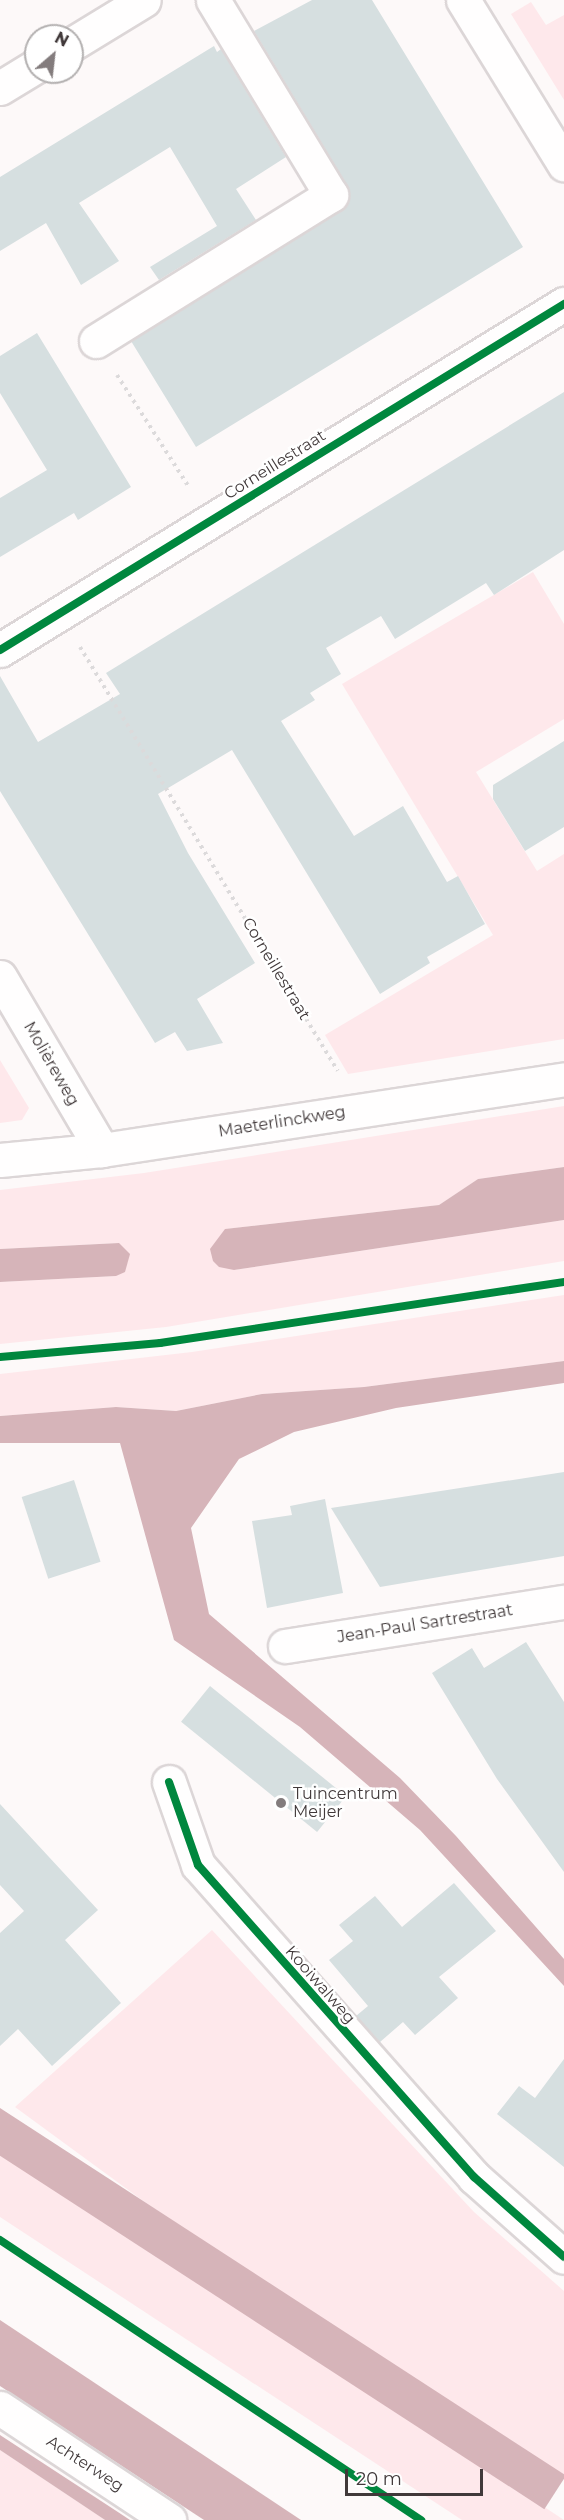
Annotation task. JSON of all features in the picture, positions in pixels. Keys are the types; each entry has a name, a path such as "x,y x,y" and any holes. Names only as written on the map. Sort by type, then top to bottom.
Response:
{"street":[{"path":"84,37 144,0"},
{"path":"96,341 331,195 213,0"},
{"path":"463,0 564,164"},
{"path":"0,88 24,73"},
{"name":"Corneillestraat","path":"0,650 564,304"},
{"name":"Molièreweg","path":"0,977 102,1150"},
{"name":"Maeterlinckweg","path":"0,1160 102,1150 564,1079"},
{"name":"Jean-Paul Sartrestraat","path":"285,1646 564,1602"},
{"name":"Kooiwalweg","path":"169,1782 198,1865 466,2168 564,2257"},
{"name":"Achterweg","path":"0,2408 170,2520"}],"path":[{"path":"96,341 211,520"}],"shaded area":[{"path":"531,2 546,25 564,15 564,100 511,14"},
{"path":"533,572 564,624 564,719 476,772 537,871 564,854 564,1039 348,1074 325,1035 493,935 342,684"},
{"path":"0,1060 29,1108 22,1120 0,1123"},
{"path":"564,1106 564,1167 478,1179 439,1205 226,1229 234,1270 564,1220 564,1261 166,1327 0,1344 0,1282 116,1276 119,1243 0,1249 0,1190 144,1173"},
{"path":"564,1167 564,1220 234,1270 219,1267 213,1261 210,1249 225,1229 439,1205 478,1179"},
{"path":"119,1243 130,1254 125,1272 116,1276 0,1282 0,1249"},
{"path":"564,1295 564,1361 364,1387 262,1394 176,1411 116,1407 0,1416 0,1374 192,1352"},
{"path":"564,1361 564,1383 396,1408 294,1432 239,1459 191,1528 209,1614 400,1778 456,1836 564,1959 564,1986 420,1830 300,1727 174,1640 120,1443 0,1443 0,1416 116,1407 176,1411 262,1394 364,1387"},
{"path":"212,1930 474,2212 564,2291 564,2479 146,2203 15,2107"},
{"path":"0,2108 564,2474 564,2479 544,2509 0,2156"},
{"path":"0,2148 564,2520 462,2520 0,2217"},
{"path":"0,2320 301,2520 204,2520 0,2386"},
{"path":"0,2435 130,2520 105,2520 0,2450"},
{"path":"0,2450 105,2520 0,2520"}],"building":[{"path":"312,0 372,0 523,247 196,447 131,341 348,203 347,185 254,31"},
{"path":"214,46 217,52 221,49 286,157 236,189 256,220 159,280 150,267 217,226 170,147 79,203 119,261 81,285 46,223 0,251 0,177"},
{"path":"37,333 131,487 78,520 74,513 0,557 0,498 47,470 0,393 0,356"},
{"path":"564,392 564,550 494,595 486,583 395,639 381,616 326,648 341,674 310,693 315,700 281,721 354,836 403,806 447,882 458,876 485,924 427,957 430,963 380,994 232,750 158,794 188,853 255,963 197,999 223,1043 187,1051 175,1032 155,1043 0,791 0,676 38,742 120,694 106,673"},
{"path":"564,741 564,827 525,851 493,799 493,785"},
{"path":"564,1472 564,1556 380,1587 331,1508"},
{"path":"74,1480 101,1562 48,1579 22,1497"},
{"path":"325,1499 343,1593 267,1608 252,1521 292,1515 290,1506"},
{"path":"526,1642 564,1702 564,1872 497,1779 432,1673 472,1648 484,1668"},
{"path":"210,1686 346,1796 317,1832 181,1722"},
{"path":"0,1804 98,1910 65,1940 121,2003 52,2066 18,2029 0,2046 0,1933 24,1911 0,1885"},
{"path":"454,1883 496,1931 439,1977 458,1998 415,2035 403,2022 380,2042 356,2016 368,2006 329,1960 353,1941 339,1925 375,1896 402,1927"},
{"path":"564,2059 564,2167 497,2114 519,2086 535,2098"}],"cycle path":[{"path":"0,650 564,304"},
{"path":"0,1357 160,1343 564,1282"},
{"path":"169,1782 198,1865 474,2177 564,2257"},
{"path":"0,2240 421,2520"}],"place":[{"name":"Tuincentrum Meijer","path":"281,1803"}]}
